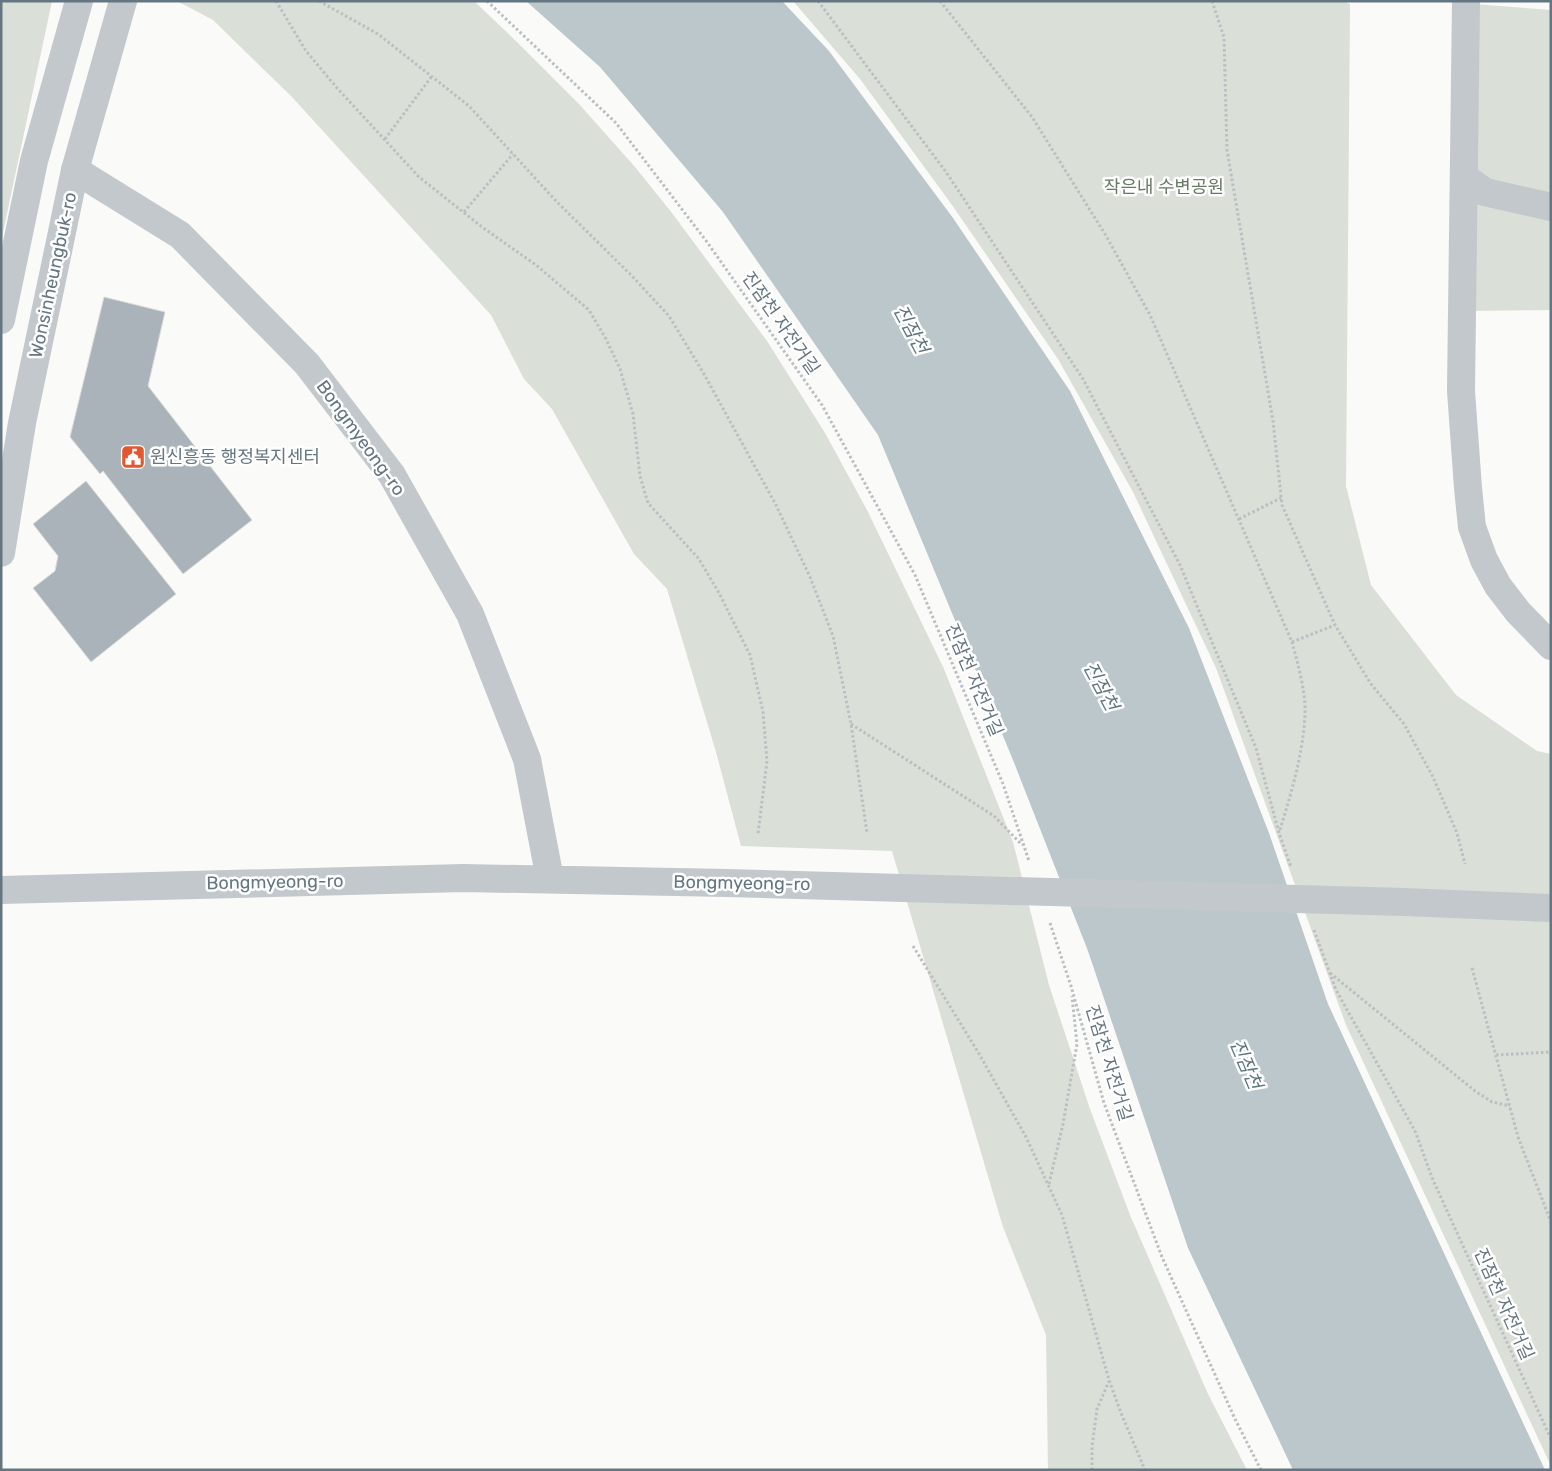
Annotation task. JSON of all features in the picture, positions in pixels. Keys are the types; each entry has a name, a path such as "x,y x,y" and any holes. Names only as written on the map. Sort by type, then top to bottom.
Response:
{"street":[{"path":"1,320 34,161 79,1"},
{"name":"Wonsinheungbuk-ro","path":"1,554 22,423 75,170 123,1"},
{"path":"1466,1 1461,391 1472,527 1484,560 1498,586 1518,612 1551,646"},
{"name":"Bongmyeong-ro","path":"75,170 180,235 307,364 392,475 470,614 527,759 550,879"},
{"path":"1464,177 1485,192 1551,208"},
{"name":"Bongmyeong-ro","path":"1,890 463,878 550,879 1404,902 1551,908"}],"path":[{"path":"276,1 306,51 337,88 419,177 482,227 536,265 589,310 606,339 620,369 634,414 640,476 648,503 699,559 719,593 750,654 763,712 767,761 758,834"},
{"path":"319,1 378,34 469,106 557,202 631,275 669,316 776,505 810,577 833,636 851,724 867,833"},
{"name":"진잠천 자전거길","path":"487,1 616,122 707,242 822,405 915,575 1003,784 1031,866"},
{"path":"818,1 946,172 1083,379 1180,565 1256,748 1279,833 1292,870"},
{"path":"940,1 1032,116 1106,234 1150,315 1292,642 1300,675 1305,714 1296,776 1279,833"},
{"path":"1212,1 1224,37 1227,150 1273,420 1282,505 1335,625 1371,684 1404,724 1433,777 1457,832 1465,864"},
{"path":"385,139 432,76"},
{"path":"464,212 513,154"},
{"path":"1239,519 1281,498"},
{"path":"1292,642 1335,625"},
{"path":"851,724 994,816 1024,848"},
{"name":"진잠천 자전거길","path":"1049,921 1071,986 1104,1104 1162,1257 1235,1419 1261,1470"},
{"path":"1313,926 1330,973 1475,1091 1492,1102 1510,1106"},
{"path":"913,946 978,1052 1026,1137 1062,1215 1110,1380 1121,1413 1145,1470"},
{"path":"1472,968 1518,1137 1551,1222"},
{"name":"진잠천 자전거길","path":"1330,973 1336,990 1415,1131 1433,1180 1551,1439"},
{"path":"1049,1186 1077,1044 1071,986"},
{"path":"1496,1055 1551,1052"},
{"path":"1092,1470 1097,1409 1110,1380"}],"green space":[{"path":"1,1 52,1 1,242"},
{"path":"177,1 474,1 579,104 635,167 672,213 767,341 825,433 867,510 944,669 1013,842 1049,985 1090,1109 1130,1215 1208,1394 1247,1470 1048,1470 1046,1335 1003,1227 892,851 741,846 716,752 667,589 634,554 552,409 524,379 491,315 291,96 213,20"},
{"name":"작은내 수변공원","path":"793,1 1344,1 1350,4 1346,486 1371,585 1456,695 1537,751 1551,754 1551,1466 1346,1025 1216,668 1133,492 1058,359 952,205 860,79"},
{"path":"1474,4 1551,10 1551,198 1489,184 1472,169"},
{"path":"1471,191 1551,215 1551,310 1468,311"}],"water":[{"name":"진잠천","path":"526,1 782,1 829,51 953,218 1070,391 1189,628 1269,833 1328,1004 1545,1470 1293,1470 1188,1248 1088,951 1013,760 878,435 723,212 600,67"}],"building":[{"path":"104,297 165,312 148,386 252,520 183,574 103,471 100,474 70,437"},
{"path":"86,481 176,594 91,662 33,588 55,571 58,556 33,524"}],"place":[{"name":"원신흥동 행정복지센터","path":"133,457"}]}
